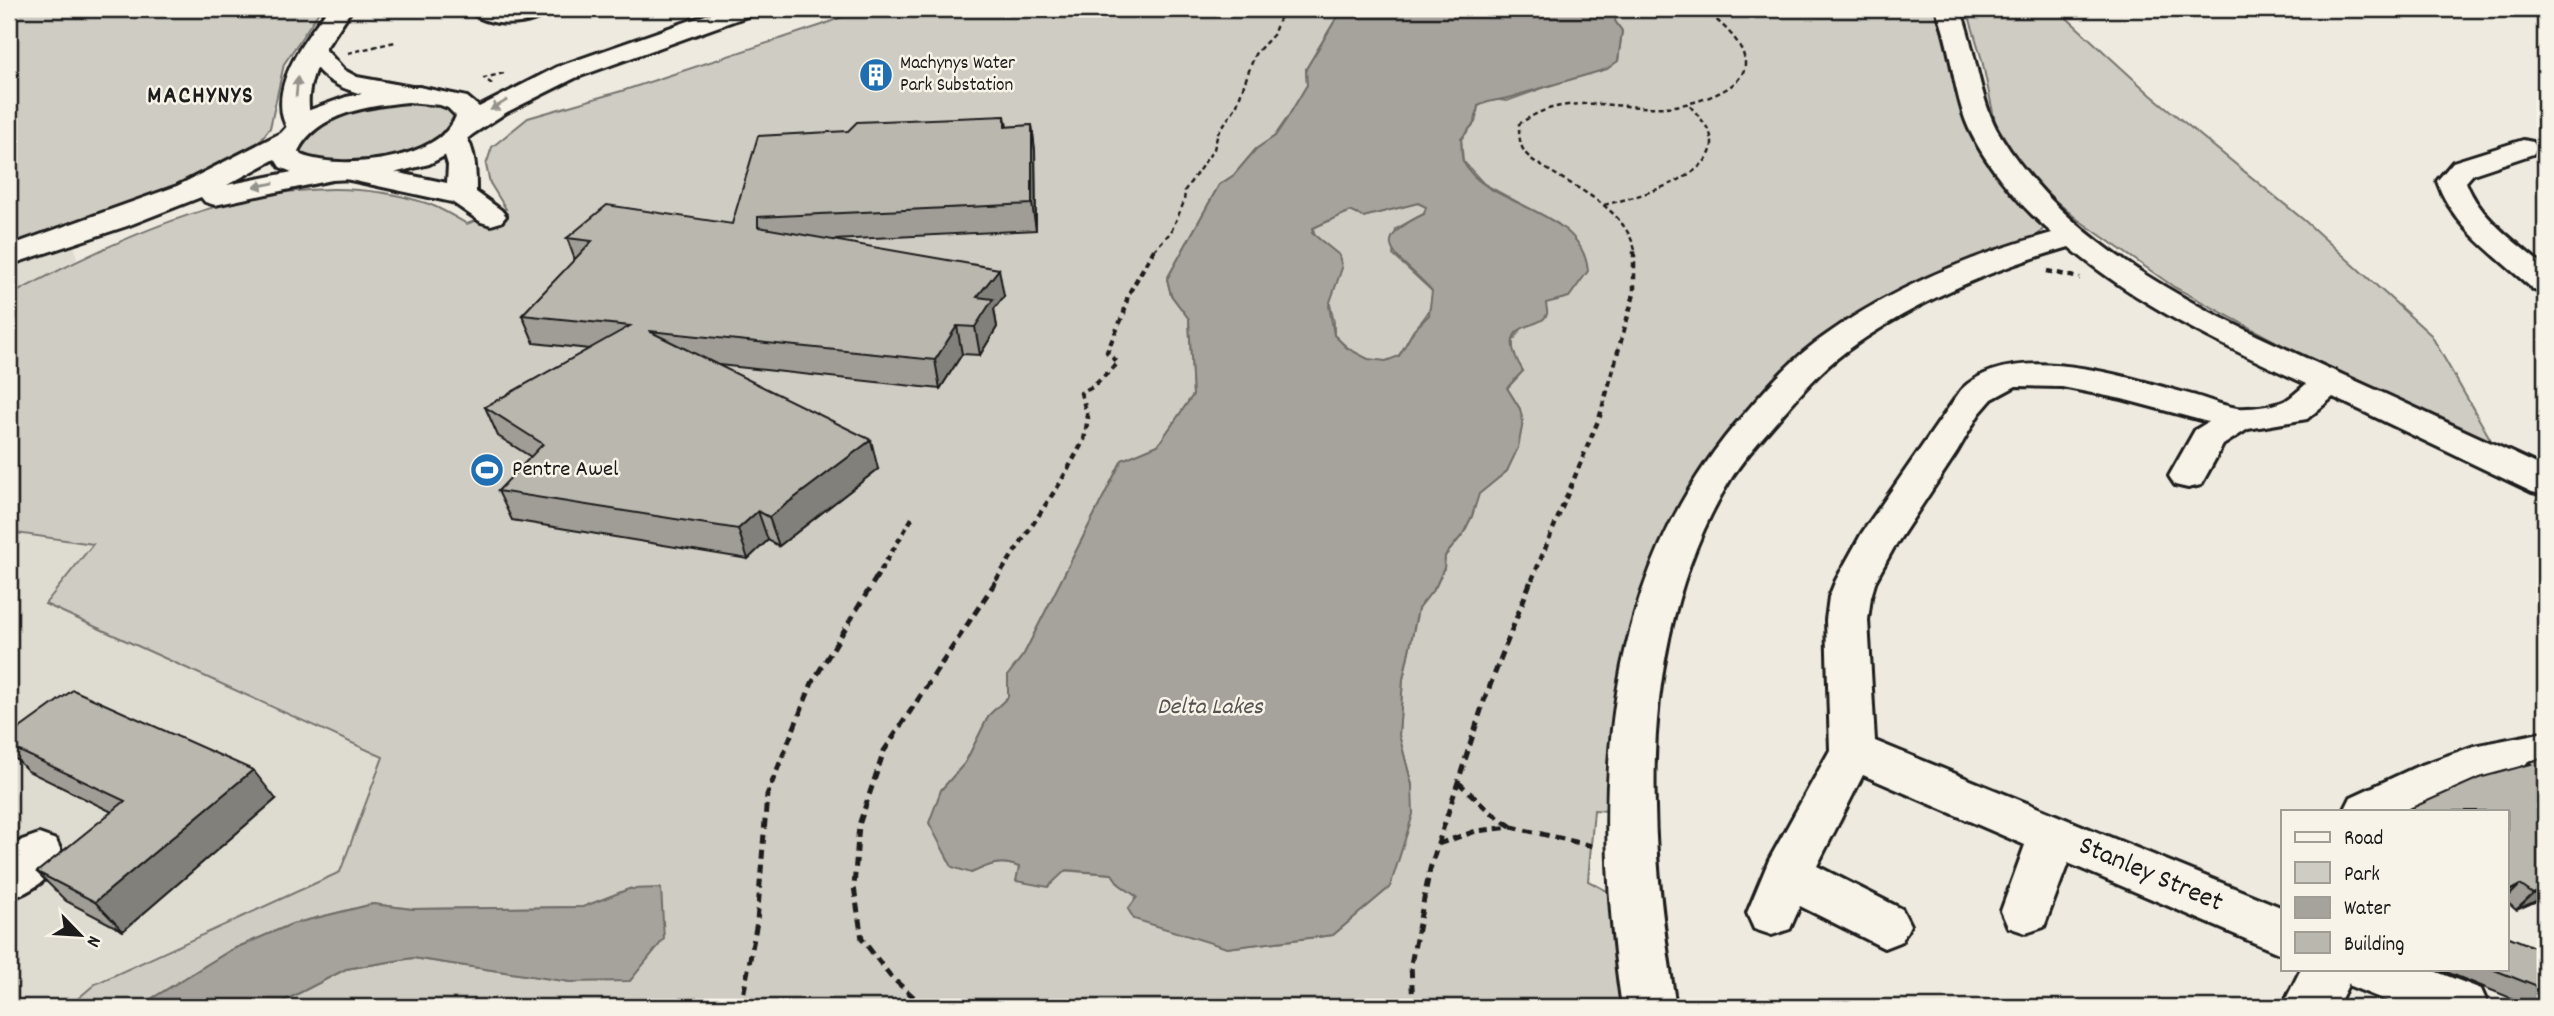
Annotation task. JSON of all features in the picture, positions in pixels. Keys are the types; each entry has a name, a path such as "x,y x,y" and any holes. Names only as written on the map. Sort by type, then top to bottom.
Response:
{"street":[{"path":"340,9 317,54 298,75 294,133 284,151 290,161 313,171 341,172 461,195 491,216"},
{"path":"481,9 490,15 506,17 538,9"},
{"path":"141,212 415,159 524,91 579,65 745,9"},
{"path":"1948,9 1960,39 1970,93 1984,134 2014,179 2041,207 2076,236 2132,278 2193,316 2545,483"},
{"path":"317,54 335,75 349,83 458,101 467,108 469,117 459,133 461,195"},
{"path":"9,256 141,212 239,168 294,133 344,106 483,84 579,65"},
{"path":"2523,148 2463,168 2451,181 2453,195 2467,212 2545,283"},
{"path":"1649,1007 1636,936 1629,784 1639,697 1659,593 1681,537 1718,470 1798,375 1831,347 1873,319 1959,273 2004,256 2076,236"},
{"path":"1884,925 1780,894 1853,751 1847,629 1849,597 1861,571 1962,412 1980,391 1993,382 2016,375 2049,376 2113,387 2238,419 2294,411 2330,382"},
{"path":"2188,476 2208,438 2238,419"},
{"path":"2370,810 2433,778 2500,756 2545,750"},
{"path":"1853,751 2053,835"},
{"name":"Stanley Street","path":"2026,911 2053,835 2281,931"},
{"path":"2309,1007 2328,970"},
{"path":"2371,970 2462,1007"}],"path":[{"path":"925,1007 891,976 862,939 854,887 859,825 884,751 1060,483 1086,438 1089,410 1081,393 1094,386 1118,363 1107,352 1124,313 1128,295 1156,247 1171,232 1184,202 1185,190 1214,149 1219,133 1236,107 1255,54 1273,35 1283,9"},
{"path":"1413,1007 1411,964 1430,869 1507,643 1600,416 1634,293 1636,254 1630,232 1604,205 1539,164 1524,151 1519,136 1519,124 1546,108 1690,106 1723,92 1740,78 1745,69 1744,55 1735,41 1704,9"},
{"path":"317,54 395,42"},
{"path":"1604,205 1653,191 1694,172 1708,159 1713,146 1709,133 1690,106"},
{"path":"741,1007 757,922 767,795 812,683 914,515"},
{"path":"1458,782 1490,812 1513,827"},
{"path":"1438,844 1476,831 1513,827 1601,848 1632,851"}],"shaded area":[{"path":"74,243 77,260 9,296 9,265"},
{"path":"9,532 94,544 46,605 383,757 341,872 95,984 68,1007 9,1007"}],"green space":[{"path":"9,9 321,9 284,64 270,128 258,143 185,186 9,248"},
{"path":"861,9 1348,9 1336,19 1306,69 1307,85 1288,117 1275,136 1256,149 1234,175 1219,185 1167,279 1171,295 1189,319 1193,395 1158,445 1122,460 1024,654 1008,675 1008,697 989,715 965,763 941,790 971,873 1000,863 1019,867 1113,874 1119,884 1138,897 1226,948 1333,935 1390,887 1412,785 1399,735 1403,679 1418,609 1436,586 1444,568 1445,556 1463,534 1472,516 1478,494 1507,471 1520,409 1507,388 1523,371 1512,354 1513,341 1523,326 1546,303 1558,224 1484,184 1463,161 1461,139 1475,122 1478,106 1492,99 1507,101 1618,61 1622,31 1615,21 1618,9 1941,9 1956,48 1968,116 2043,220 2043,229 2037,236 1953,268 1720,448 1609,811 1594,810 1588,881 1609,892 1623,1007 272,1007 346,969 413,958 570,982 629,889 583,907 412,909 373,904 292,924 231,950 138,1007 68,1007 95,984 340,872 383,757 45,604 93,544 9,532 9,296 107,247 159,226 212,208 266,195 321,189 375,192 429,204 467,224 506,209 490,183 486,165 492,147 528,118 625,90 822,25"},
{"path":"1964,9 2057,9 2151,95 2305,221 2431,335 2492,442 2297,353 2174,287 2077,219 2029,178 1995,122 1982,60 1969,16"},
{"path":"389,100 447,104 457,116 441,139 413,153 362,165 308,159 301,154 299,141 325,119"},
{"path":"1418,203 1427,207 1424,214 1396,229 1393,255 1432,291 1430,308 1397,357 1389,361 1372,360 1347,347 1334,335 1334,322 1313,228 1351,211 1363,217"}],"water":[{"name":"Delta Lakes","path":"1348,9 1618,9 1615,21 1622,31 1618,61 1607,69 1478,106 1475,122 1461,139 1463,161 1474,177 1491,189 1552,220 1569,233 1582,250 1588,271 1569,297 1546,303 1547,313 1543,319 1515,334 1515,354 1523,371 1507,388 1520,409 1523,422 1518,448 1507,471 1479,494 1463,534 1445,556 1444,568 1436,586 1418,609 1403,679 1399,735 1412,785 1413,814 1390,887 1333,935 1227,948 1134,919 1128,909 1137,897 1119,884 1112,874 1066,870 1048,887 1016,881 1019,867 1006,863 994,864 971,873 952,867 929,823 941,790 965,763 989,715 1008,697 1008,675 1024,654 1122,460 1158,445 1193,395 1189,319 1171,295 1167,279 1219,185 1234,175 1256,149 1275,136 1288,117 1307,85 1306,69 1336,19","holes":["1418,203 1426,207 1424,214 1394,234 1391,243 1400,260 1432,291 1429,315 1414,330 1399,356 1386,361 1368,359 1347,348 1334,335 1329,305 1342,268 1339,255 1312,233 1313,228 1350,211 1363,217"]},
{"path":"661,888 664,939 630,981 570,982 413,958 346,969 272,1007 138,1007 231,950 292,924 373,904 412,909 583,907 629,889"}],"building":[{"path":"1005,116 1005,127 1032,125 1032,204 758,217 758,227 999,269 977,297 993,299 975,327 957,326 935,360 649,331 871,440 769,517 758,511 738,529 498,491 543,444 485,407 630,326 522,315 592,241 567,238 607,205 732,224 758,136 848,131 857,122"},
{"path":"73,690 253,770 95,902 37,872 125,801 9,746 9,736"},
{"path":"2545,758 2545,889 2533,894 2520,885 2508,891 2508,810 2407,810 2479,778 2531,764 2529,762"},
{"path":"2508,936 2539,949 2539,954 2545,957 2545,990 2495,970 2508,970"}],"place":[{"name":"Machynys Water Park Substation","path":"876,75"},
{"name":"Pentre Awel","path":"487,470"}],"district":[{"name":"MACHYNYS","path":"201,97"}]}
